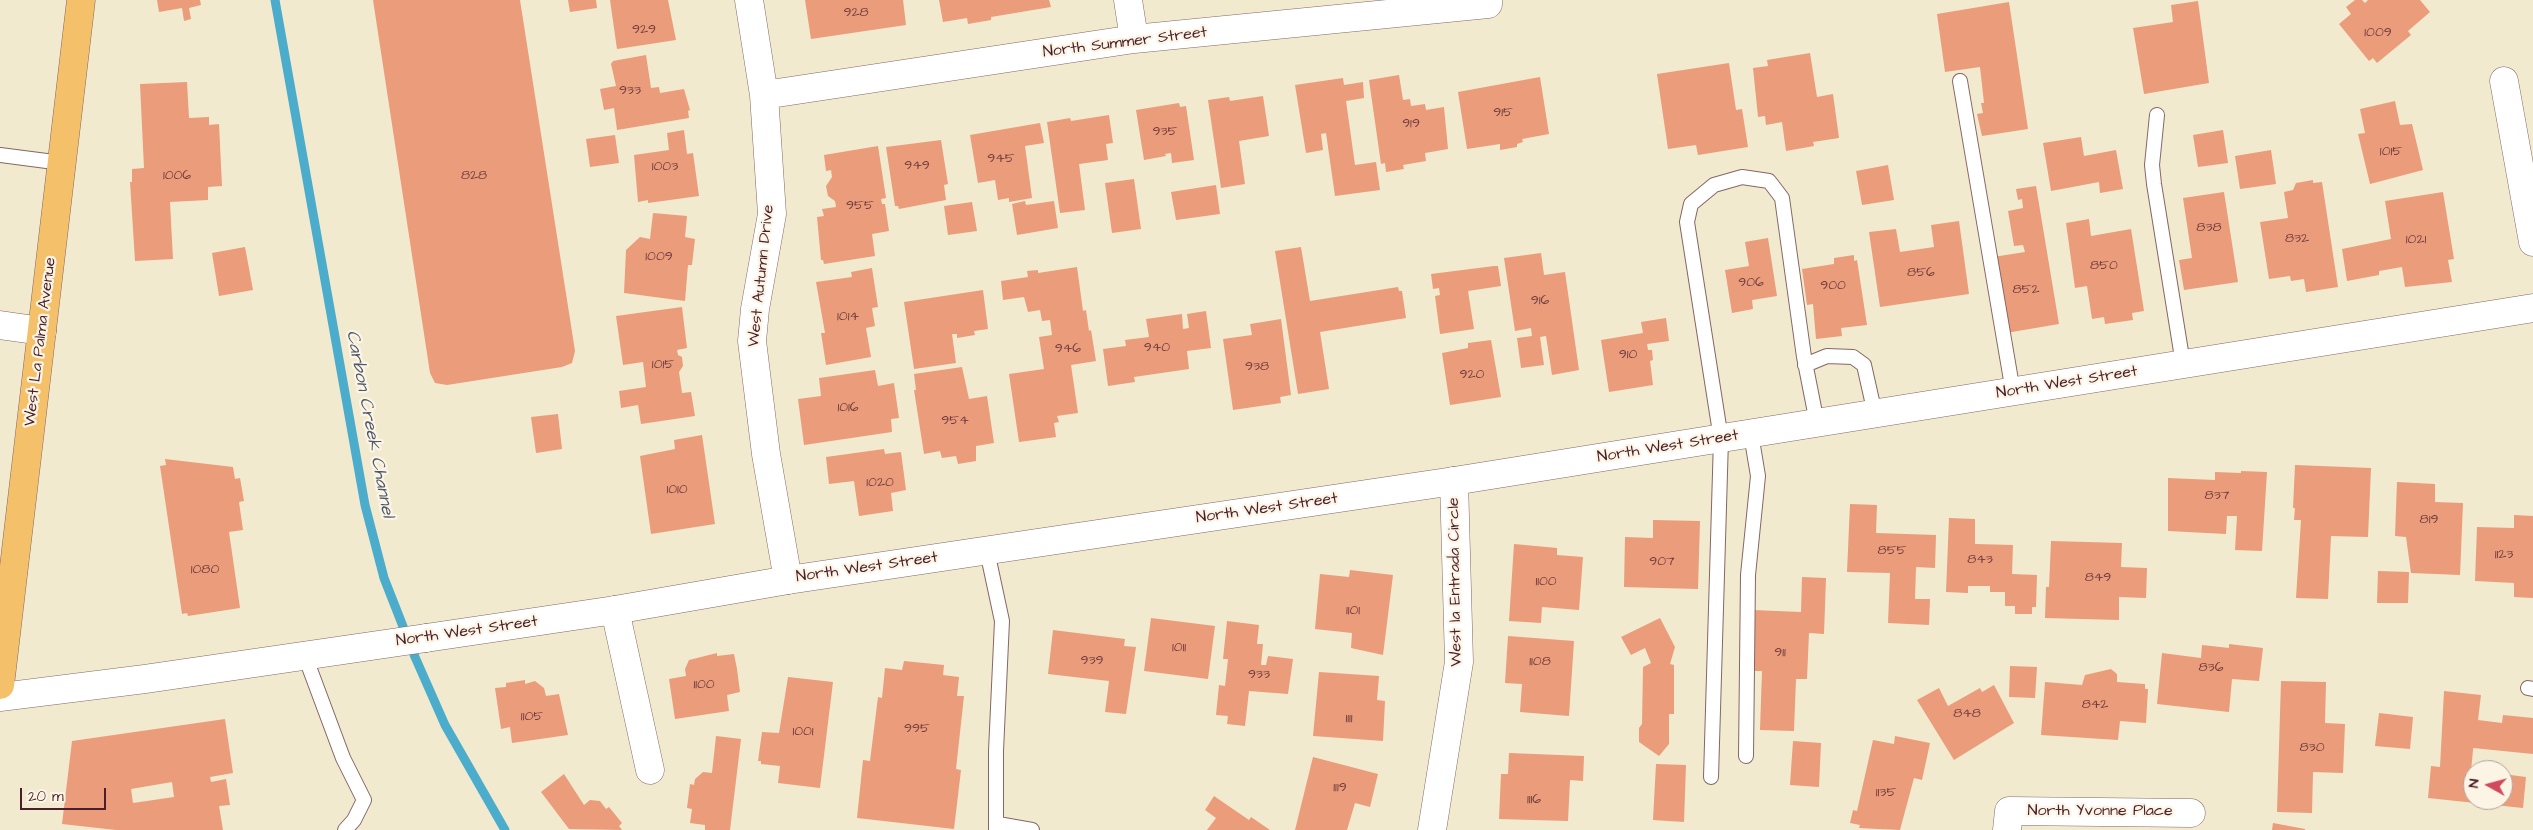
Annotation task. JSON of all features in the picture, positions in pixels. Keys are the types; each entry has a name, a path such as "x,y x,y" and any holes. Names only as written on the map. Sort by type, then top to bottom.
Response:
{"main road":[{"name":"West La Palma Avenue","path":"0,685 8,556 42,331 81,0"}],"street":[{"name":"West Autumn Drive","path":"749,0 764,96 772,214 755,309 752,341 766,454 788,580"},
{"path":"1128,0 1134,39"},
{"name":"North Summer Street","path":"764,96 1134,39 1488,2"},
{"path":"2504,81 2533,242"},
{"name":"North West Street","path":"0,697 305,656 615,610 788,580 1454,481 1721,439 2533,308"},
{"path":"0,325 42,331"},
{"name":"West la Entrada Circle","path":"1432,830 1459,662 1454,481"},
{"path":"615,610 650,770"},
{"name":"North Yvonne Place","path":"2008,821 2191,813"}],"lane":[{"path":"1960,81 2013,392"},
{"path":"2157,115 2152,165 2183,364"},
{"path":"0,155 62,163"},
{"path":"1710,777 1721,439 1687,222 1691,204 1714,185 1742,177 1769,181 1782,198 1805,365 1817,423"},
{"path":"1805,365 1826,356 1853,357 1864,365 1875,414"},
{"path":"1746,756 1748,575 1758,476 1751,434"},
{"path":"987,550 1002,621 996,751 997,827 1032,830"},
{"path":"305,656 343,758 364,800 354,820 345,830"}],"building":[{"path":"157,0 200,0 201,5 189,8 191,19 184,21 182,8 159,12"},
{"path":"373,0 520,0 575,351 572,363 562,367 447,385 435,383 430,373"},
{"path":"568,0 596,0 597,8 570,12"},
{"path":"610,0 668,0 676,40 617,49"},
{"path":"805,0 903,0 906,25 811,39"},
{"path":"939,0 1049,0 1051,7 991,17 991,20 968,24 967,18 943,22"},
{"path":"2355,0 2362,0 2365,3 2368,0 2420,0 2430,12 2408,31 2411,35 2377,63 2373,58 2369,61 2339,24 2351,14 2346,7"},
{"path":"2198,1 2209,83 2144,94 2133,28 2173,22 2171,5"},
{"path":"2009,2 2028,129 1982,136 1977,114 1983,113 1981,103 1984,103 1980,67 1945,72 1937,14"},
{"path":"1810,53 1817,97 1833,94 1839,138 1813,142 1814,146 1786,151 1782,122 1766,125 1765,116 1758,117 1753,68 1768,66 1767,60"},
{"path":"646,55 651,88 659,87 660,93 684,89 690,110 688,111 689,118 617,130 614,108 604,110 600,89 616,86 611,64 613,61"},
{"path":"1729,63 1736,110 1742,109 1748,147 1698,155 1696,145 1668,149 1657,74"},
{"path":"1399,75 1403,100 1410,99 1411,106 1425,104 1426,110 1444,107 1448,149 1425,153 1426,161 1403,165 1404,169 1386,172 1385,163 1381,164 1369,80"},
{"path":"1540,77 1549,134 1522,139 1523,142 1517,144 1517,147 1500,150 1500,144 1467,149 1458,92"},
{"path":"1343,78 1344,85 1363,82 1364,98 1346,101 1355,165 1376,162 1380,190 1335,196 1326,133 1321,134 1323,150 1306,153 1295,85"},
{"path":"187,82 189,118 209,117 209,125 219,124 222,186 208,187 208,200 170,202 173,259 135,261 130,182 132,182 132,169 144,168 140,84"},
{"path":"1263,96 1269,136 1239,141 1245,184 1221,188 1208,100 1229,97 1230,101"},
{"path":"2395,101 2400,125 2412,124 2423,170 2370,184 2358,134 2365,133 2360,109"},
{"path":"1179,103 1180,107 1186,106 1194,160 1172,163 1171,153 1165,154 1166,156 1144,160 1136,110"},
{"path":"1109,115 1113,143 1106,144 1108,160 1079,164 1085,210 1060,213 1047,122 1070,118 1071,121"},
{"path":"1040,123 1044,143 1025,146 1032,198 1009,202 1009,198 998,200 995,180 978,183 970,135"},
{"path":"684,130 687,154 693,153 699,196 648,203 648,200 638,202 634,155 669,150 667,133"},
{"path":"2223,130 2228,163 2198,167 2193,135"},
{"path":"615,135 619,163 590,167 586,139"},
{"path":"2081,137 2084,156 2116,150 2123,189 2100,193 2099,182 2051,191 2043,143"},
{"path":"941,140 948,184 944,185 946,200 899,209 898,206 895,206 886,147"},
{"path":"878,146 886,198 881,199 882,204 885,204 889,231 872,234 875,256 824,264 823,260 821,260 817,217 824,216 822,209 836,207 835,201 828,196 826,186 832,177 831,170 826,171 824,155"},
{"path":"2271,150 2276,184 2240,189 2235,156"},
{"path":"1888,165 1894,200 1862,205 1856,171"},
{"path":"1134,179 1141,229 1112,233 1105,183"},
{"path":"2313,180 2313,183 2322,182 2338,287 2306,292 2304,279 2291,281 2290,276 2269,279 2260,222 2288,218 2284,192 2293,190 2296,183"},
{"path":"1216,185 1220,214 1176,220 1171,192"},
{"path":"2036,186 2059,324 2006,333 1993,257 2025,252 2023,245 2014,246 2008,211 2023,208 2022,199 2018,200 2016,189"},
{"path":"2224,192 2238,282 2184,290 2179,260 2192,258 2183,198"},
{"path":"2443,192 2454,259 2448,260 2452,282 2405,287 2402,267 2379,271 2379,275 2347,281 2342,249 2391,239 2385,201"},
{"path":"1025,201 1026,205 1054,201 1058,228 1017,235 1012,204"},
{"path":"972,202 977,231 948,235 944,206"},
{"path":"653,213 687,216 685,237 695,239 692,265 688,265 685,301 624,293 626,250 640,237 650,239"},
{"path":"2089,219 2091,236 2131,229 2144,311 2132,313 2133,320 2105,324 2104,317 2092,319 2087,286 2075,288 2066,223"},
{"path":"1959,221 1969,294 1880,307 1869,232 1896,229 1900,252 1934,247 1931,225"},
{"path":"1768,238 1777,296 1752,300 1753,309 1732,313 1725,270 1749,266 1745,242"},
{"path":"245,247 253,290 219,296 212,253"},
{"path":"1301,247 1310,301 1398,287 1399,291 1402,291 1406,318 1320,332 1329,389 1298,394 1275,251"},
{"path":"1541,253 1544,275 1565,272 1579,370 1552,375 1546,336 1540,337 1544,365 1521,368 1517,338 1532,336 1531,328 1515,331 1504,258"},
{"path":"1854,255 1854,261 1857,260 1867,325 1841,328 1842,336 1816,339 1813,304 1807,305 1802,269 1834,264 1834,258"},
{"path":"1498,266 1501,286 1468,291 1474,329 1440,334 1435,296 1440,295 1439,288 1433,289 1431,274"},
{"path":"1077,267 1083,311 1086,310 1096,361 1071,365 1078,413 1057,416 1059,422 1054,423 1056,437 1019,442 1009,374 1044,369 1039,337 1052,335 1050,320 1042,321 1040,310 1028,312 1024,297 1003,300 1001,281 1028,277 1027,271 1038,270 1038,273"},
{"path":"872,268 878,307 872,308 875,326 866,328 871,357 826,365 821,333 825,333 816,282 852,277 851,272"},
{"path":"983,290 988,329 974,331 975,335 957,338 957,334 952,334 956,363 914,369 904,302"},
{"path":"682,307 687,348 677,350 678,355 682,357 683,366 679,372 682,393 691,392 695,416 641,424 638,405 621,408 619,391 646,387 643,362 623,365 616,316"},
{"path":"1206,311 1211,348 1187,351 1189,369 1134,377 1135,382 1108,386 1103,349 1126,346 1125,340 1149,337 1146,319 1182,314 1183,329 1189,328 1187,314"},
{"path":"1666,318 1669,341 1647,344 1648,350 1652,350 1653,360 1650,361 1653,385 1609,392 1601,340 1643,333 1641,322"},
{"path":"1281,319 1291,395 1280,397 1281,403 1233,410 1223,339 1252,335 1250,324"},
{"path":"1491,340 1501,397 1450,405 1442,353 1468,348 1468,343"},
{"path":"962,367 969,399 987,396 994,443 976,446 976,461 958,464 956,456 942,458 940,451 924,454 914,390 916,390 914,374"},
{"path":"875,370 878,386 894,383 899,418 891,419 892,432 804,445 798,399 821,396 819,378"},
{"path":"558,414 562,449 536,453 531,417"},
{"path":"702,435 715,524 651,534 640,456 675,449 674,440"},
{"path":"884,449 885,454 901,452 906,490 891,493 893,511 859,516 854,481 829,484 826,457"},
{"path":"165,459 233,467 235,479 240,478 244,501 239,502 243,530 229,532 240,608 188,616 187,613 182,614 160,466 166,465"},
{"path":"2295,465 2371,468 2368,537 2331,536 2328,599 2296,598 2301,520 2294,520"},
{"path":"2241,471 2267,472 2262,551 2235,550 2237,516 2227,516 2226,534 2168,531 2168,478 2215,480 2215,472 2241,473"},
{"path":"2397,482 2435,484 2435,502 2463,503 2460,575 2411,573 2406,537 2395,536"},
{"path":"1850,504 1877,505 1876,533 1936,535 1935,568 1916,567 1915,599 1930,599 1929,625 1888,623 1890,573 1847,572"},
{"path":"2514,515 2533,516 2533,598 2514,597 2514,583 2475,581 2477,527 2514,528"},
{"path":"1949,518 1975,519 1975,544 2013,545 2012,574 2037,575 2036,607 2032,607 2032,614 2015,614 2015,606 2005,606 2005,592 1990,592 1990,586 1968,586 1968,593 1946,592"},
{"path":"1653,520 1700,521 1698,589 1624,587 1625,537 1653,538"},
{"path":"2051,541 2122,543 2121,567 2147,568 2146,598 2119,597 2119,620 2045,618 2046,587 2049,587"},
{"path":"1514,544 1557,548 1557,555 1583,557 1579,610 1542,607 1541,623 1509,621"},
{"path":"1350,570 1393,575 1383,655 1351,648 1352,633 1315,629 1320,574 1349,577"},
{"path":"2378,571 2409,572 2408,603 2377,603"},
{"path":"1802,577 1826,578 1824,634 1809,633 1807,679 1796,679 1794,731 1760,730 1762,671 1751,671 1753,610 1801,612"},
{"path":"1151,618 1215,626 1208,679 1144,671"},
{"path":"1660,618 1675,647 1670,664 1674,665 1674,714 1669,714 1669,744 1659,756 1639,742 1639,728 1642,724 1643,667 1651,663 1645,648 1631,655 1621,637"},
{"path":"1227,621 1259,625 1257,644 1263,644 1261,665 1266,665 1268,656 1293,659 1288,694 1249,691 1245,726 1227,724 1228,716 1216,715 1219,685 1225,686 1228,659 1223,659"},
{"path":"1053,630 1125,639 1124,646 1136,647 1126,714 1105,712 1109,681 1048,674"},
{"path":"1508,636 1574,641 1569,716 1520,712 1522,684 1505,683"},
{"path":"2229,644 2263,648 2259,681 2232,679 2229,712 2157,704 2162,653 2201,658 2202,645 2229,648"},
{"path":"717,653 717,656 734,654 740,692 727,695 729,711 675,719 669,679 686,676 685,669 689,660"},
{"path":"904,661 944,665 943,675 959,677 957,696 964,696 956,769 961,770 954,829 857,818 863,760 870,761 878,697 882,698 885,668 902,670"},
{"path":"2010,666 2037,667 2035,698 2009,697"},
{"path":"2111,669 2117,674 2117,682 2145,684 2145,689 2148,689 2146,723 2120,721 2118,740 2041,735 2045,682 2082,685 2085,675"},
{"path":"1319,672 1379,676 1377,700 1385,701 1383,741 1313,736"},
{"path":"788,677 833,682 820,788 778,783 780,766 761,764 761,761 758,761 762,732 779,733"},
{"path":"525,680 525,684 535,681 544,688 546,696 559,694 568,735 512,743 510,727 501,729 495,688 506,687 506,683"},
{"path":"2281,681 2326,682 2325,723 2345,724 2343,773 2313,772 2312,813 2277,812"},
{"path":"1994,685 2014,723 1954,760 1917,700 1939,688 1948,706 1980,688 1982,692"},
{"path":"2444,691 2481,695 2478,720 2502,723 2503,715 2533,718 2533,754 2473,748 2472,760 2463,760 2463,802 2428,798 2431,766 2440,767"},
{"path":"2379,713 2413,717 2410,749 2375,746"},
{"path":"225,719 233,773 210,777 211,782 226,779 230,805 219,806 223,830 116,830 62,824 72,741","holes":["172,782 174,797 133,803 131,789"]},
{"path":"716,736 741,739 730,830 705,830 705,825 690,823 692,809 687,808 690,784 694,785 695,779 703,772 712,773"},
{"path":"1895,736 1930,743 1922,780 1914,778 1900,830 1859,828 1860,825 1850,823 1853,810 1857,811 1873,740 1894,744"},
{"path":"1793,741 1821,743 1819,787 1790,785"},
{"path":"1509,753 1584,756 1583,781 1570,780 1568,821 1499,819 1501,774 1508,774"},
{"path":"1313,757 1378,774 1370,807 1355,803 1347,830 1295,830"},
{"path":"1656,764 1686,765 1684,822 1653,820"},
{"path":"564,774 584,805 590,800 600,801 606,809 609,807 622,823 619,826 622,830 569,829 541,792"},
{"path":"2513,775 2526,777 2523,808 2513,807"},
{"path":"1214,796 1249,820 1251,817 1270,830 1207,830 1216,818 1205,810"},
{"path":"2273,823 2305,829 2305,830 2272,830"}],"waterway":[{"name":"Carbon Creek Channel","path":"275,0 365,505 384,578 415,657 445,725 505,830"}]}
